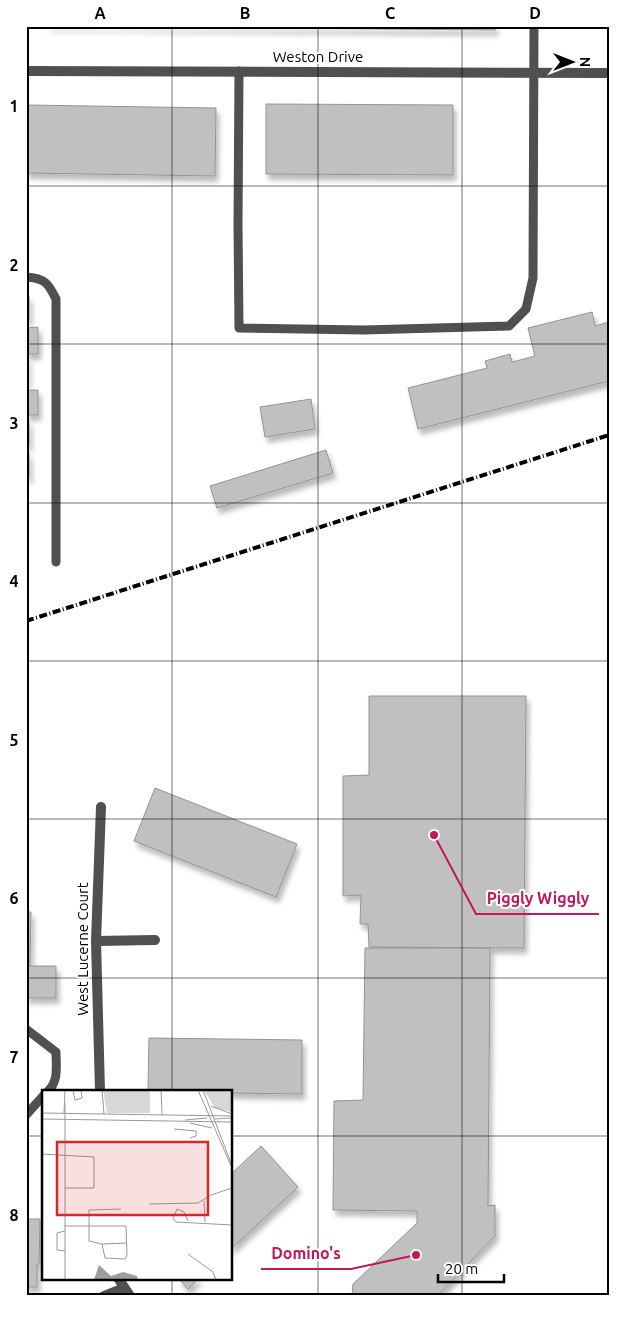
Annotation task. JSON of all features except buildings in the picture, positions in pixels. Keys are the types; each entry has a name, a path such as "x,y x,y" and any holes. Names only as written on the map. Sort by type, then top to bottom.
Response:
{"street":[{"name":"Weston Drive","path":"26,72 609,73"},
{"name":"West Lucerne Court","path":"100,1090 96,941 101,807"},
{"path":"96,941 155,940"},
{"path":"119,1280 127,1292"}],"lane":[{"path":"240,72 238,224 240,328 364,330 509,326 526,309 533,278 534,26"},
{"path":"26,277 37,278 48,283 56,299 56,562"},
{"path":"26,1029 56,1052 56,1079 54,1086 49,1090"},
{"path":"26,1115 42,1096"},
{"path":"103,1296 127,1292"}],"railway":[{"path":"26,621 609,435"}],"place":[{"name":"Piggly Wiggly","path":"434,835"},
{"name":"Domino's","path":"416,1255"}]}
